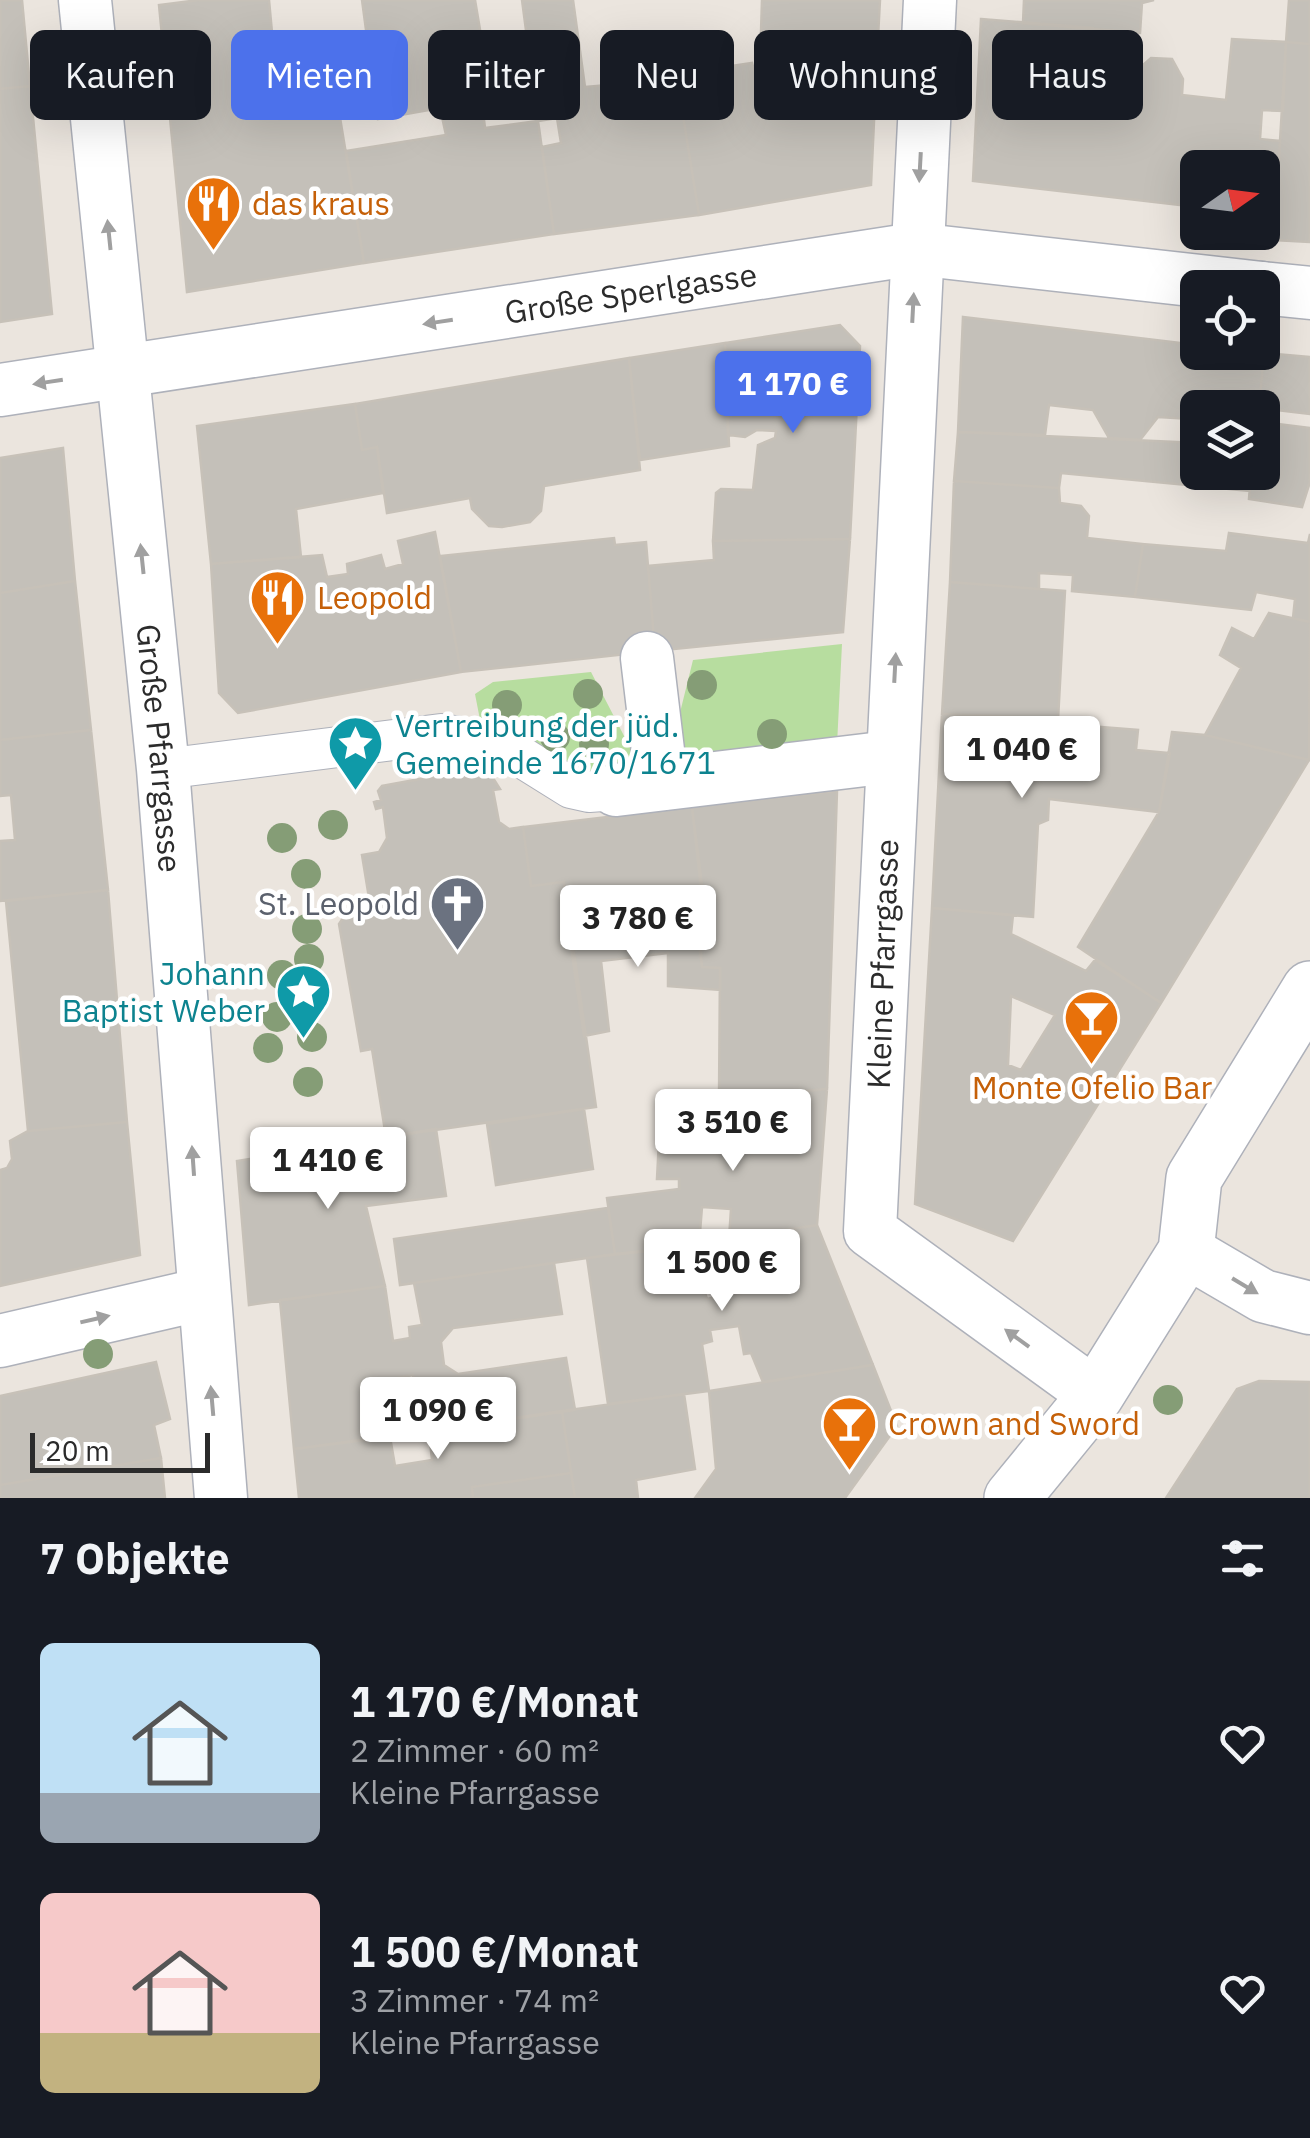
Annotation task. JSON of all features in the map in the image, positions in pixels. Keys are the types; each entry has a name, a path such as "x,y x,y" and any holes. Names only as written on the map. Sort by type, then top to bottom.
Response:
{"street":[{"name":"Große Pfarrgasse","path":"85,0 164,768 221,1498"},
{"name":"Kleine Pfarrgasse","path":"930,0 890,757 870,1230 1096,1395"},
{"name":"Große Sperlgasse","path":"0,390 916,249 1180,279"},
{"name":"Große Sperlgasse","path":"1280,290 1310,293"},
{"path":"639,787 647,658"},
{"path":"164,768 441,734 499,743 571,788 589,792 890,757"},
{"path":"1012,1498 1096,1395 1186,1251 1194,1178 1310,989"},
{"path":"1186,1251 1263,1296 1310,1308"},
{"path":"0,1341 203,1294"}],"green space":[{"path":"842,644 837,745 685,763 673,741 693,660"},
{"path":"591,672 637,761 590,775 481,725 475,694 493,682"}],"building":[{"path":"0,0 22,0 30,86 0,89"},
{"path":"199,0 269,0 272,30 231,30 231,120 340,120 364,263 187,292 170,120 211,120 211,30 161,30 159,5"},
{"path":"362,0 475,0 480,30 428,30 428,110 408,114 408,30 366,30"},
{"path":"522,0 573,0 577,30 526,30"},
{"path":"762,0 880,0 878,30 761,30"},
{"path":"1024,0 1154,0 1142,3 1140,30 1023,23"},
{"path":"1289,0 1310,0 1310,44 1286,42"},
{"path":"981,19 1093,28 992,30 992,120 1143,120 1143,65 1151,58 1172,59 1183,79 1182,95 1226,100 1232,39 1286,42 1283,111 1262,110 1260,139 1280,141 1280,150 1180,150 1180,205 973,181"},
{"path":"1286,42 1310,44 1310,242 1280,240 1279,150"},
{"path":"580,51 585,87 600,86 600,120 684,120 699,215 554,234 542,147 561,143 557,120 580,120"},
{"path":"752,63 754,120 874,120 871,185 699,215 684,120 734,120 734,66"},
{"path":"30,86 30,120 33,120 52,314 0,322 0,89"},
{"path":"443,120 484,120 485,128 538,121 554,234 364,263 346,151 446,135"},
{"path":"963,317 1180,343 1180,370 1262,370 1261,390 1180,390 1180,418 1158,417 1140,440 1109,438 1093,410 1049,405 1045,435 958,432"},
{"path":"840,325 860,346 850,539 713,541 716,493 721,489 753,490 758,445 775,438 776,431 757,430 745,437 728,435 725,343"},
{"path":"725,343 729,446 640,460 629,358"},
{"path":"1280,354 1310,357 1310,414 1280,410 1280,390 1261,390 1262,370 1280,370"},
{"path":"629,358 640,470 544,486 541,511 530,522 502,527 489,526 472,509 470,498 387,513 377,447 362,450 355,404"},
{"path":"355,404 362,450 377,447 383,493 296,509 301,557 211,564 197,426"},
{"path":"1280,424 1310,428 1310,482 1302,507 1249,499 1250,490 1280,490"},
{"path":"958,432 1180,442 1180,484 1061,473 1059,488 954,481"},
{"path":"63,448 75,581 0,593 0,458"},
{"path":"954,481 1059,488 1060,503 1081,506 1089,516 1087,538 1143,544 1135,597 1072,591 1073,575 1039,573 1039,589 950,582"},
{"path":"435,532 461,672 238,713 219,693 211,564 322,555 327,577 348,574 347,564 381,555 385,569 403,564 398,541"},
{"path":"1229,533 1308,543 1310,534 1310,622 1293,618 1295,599 1256,592 1251,610 1135,597 1143,544 1226,551"},
{"path":"614,538 615,545 646,542 655,651 461,672 440,556"},
{"path":"850,539 843,632 655,651 648,566 714,560 713,541"},
{"path":"75,581 91,730 0,740 0,593"},
{"path":"950,582 1065,591 1058,720 942,714"},
{"path":"1269,613 1310,622 1309,760 1205,735 1241,668 1220,655 1232,628 1254,639"},
{"path":"942,714 1041,718 1041,741 1075,744 1077,725 1138,730 1136,750 1170,753 1159,812 1049,799 1048,820 1038,824 1033,917 932,908"},
{"path":"91,730 108,890 0,901 0,841 15,840 11,795 0,796 0,740"},
{"path":"1172,732 1205,735 1309,760 1161,1003 1078,947 1159,812"},
{"name":"St. Leopold","path":"486,767 500,789 493,790 499,822 509,829 523,827 531,886 564,882 596,1107 386,1137 372,1049 361,1051 339,924 345,915 371,910 362,855 379,852 387,838 383,807 376,809 374,802 381,800 378,791 382,786"},
{"path":"837,791 827,1089 719,1098 720,968 702,967 696,924 706,916 692,807"},
{"path":"692,807 701,888 662,893 666,920 675,927 696,924 699,929 571,947 564,882 531,886 523,827"},
{"path":"108,890 127,1122 28,1131 6,901"},
{"path":"932,908 1013,915 1011,934 1086,971 1095,960 1161,1003 1013,1241 915,1204","holes":["1011,996 1055,1015 1021,1070 1008,1065"]},
{"path":"699,929 702,967 720,968 720,990 668,986 668,953 601,961 609,1031 584,1036 571,947"},
{"path":"827,1089 817,1225 729,1239 731,1209 702,1207 699,1245 615,1254 607,1198 679,1189 679,1179 657,1179 659,1140 692,1142 703,1133 703,1100"},
{"path":"584,1109 593,1169 496,1185 487,1124"},
{"path":"127,1122 140,1255 0,1286 0,1170 7,1168 12,1159 10,1141 28,1131"},
{"path":"436,1129 446,1196 366,1206 385,1286 249,1305 237,1161"},
{"path":"608,1208 615,1254 400,1285 394,1239"},
{"path":"817,1225 873,1365 763,1382 751,1353 744,1354 739,1326 710,1330 712,1341 702,1344 709,1391 608,1404 587,1258 690,1246 695,1288 703,1286 707,1299 728,1294 721,1273 729,1271 718,1241"},
{"path":"554,1263 562,1314 453,1328 441,1342 444,1365 458,1374 566,1358 575,1410 429,1431 423,1389 416,1390 413,1375 397,1378 404,1434 294,1449 280,1300 385,1286 393,1341 410,1338 409,1327 422,1325 414,1283"},
{"path":"156,1362 170,1419 154,1425 161,1458 0,1485 0,1396"},
{"path":"873,1365 897,1426 845,1498 695,1498 716,1469 709,1391"},
{"path":"1259,1381 1310,1382 1310,1498 1166,1498 1237,1389"},
{"path":"684,1394 695,1469 636,1480 638,1498 575,1498 562,1411"},
{"path":"562,1411 571,1473 472,1487 473,1498 299,1498 294,1449 390,1437 395,1466 432,1460 429,1431"},
{"path":"161,1458 165,1498 0,1498 0,1485"},
{"path":"571,1473 575,1498 473,1498 472,1487"}],"place":[{"name":"das kraus","path":"213,252"},
{"name":"Leopold","path":"278,646"},
{"name":"Vertreibung der jüd. Gemeinde 1670/1671","path":"356,792"},
{"name":"St. Leopold","path":"458,952"},
{"name":"Johann Baptist Weber","path":"304,1040"},
{"name":"Monte Ofelio Bar","path":"1092,1067"},
{"name":"Crown and Sword","path":"849,1472"}]}
